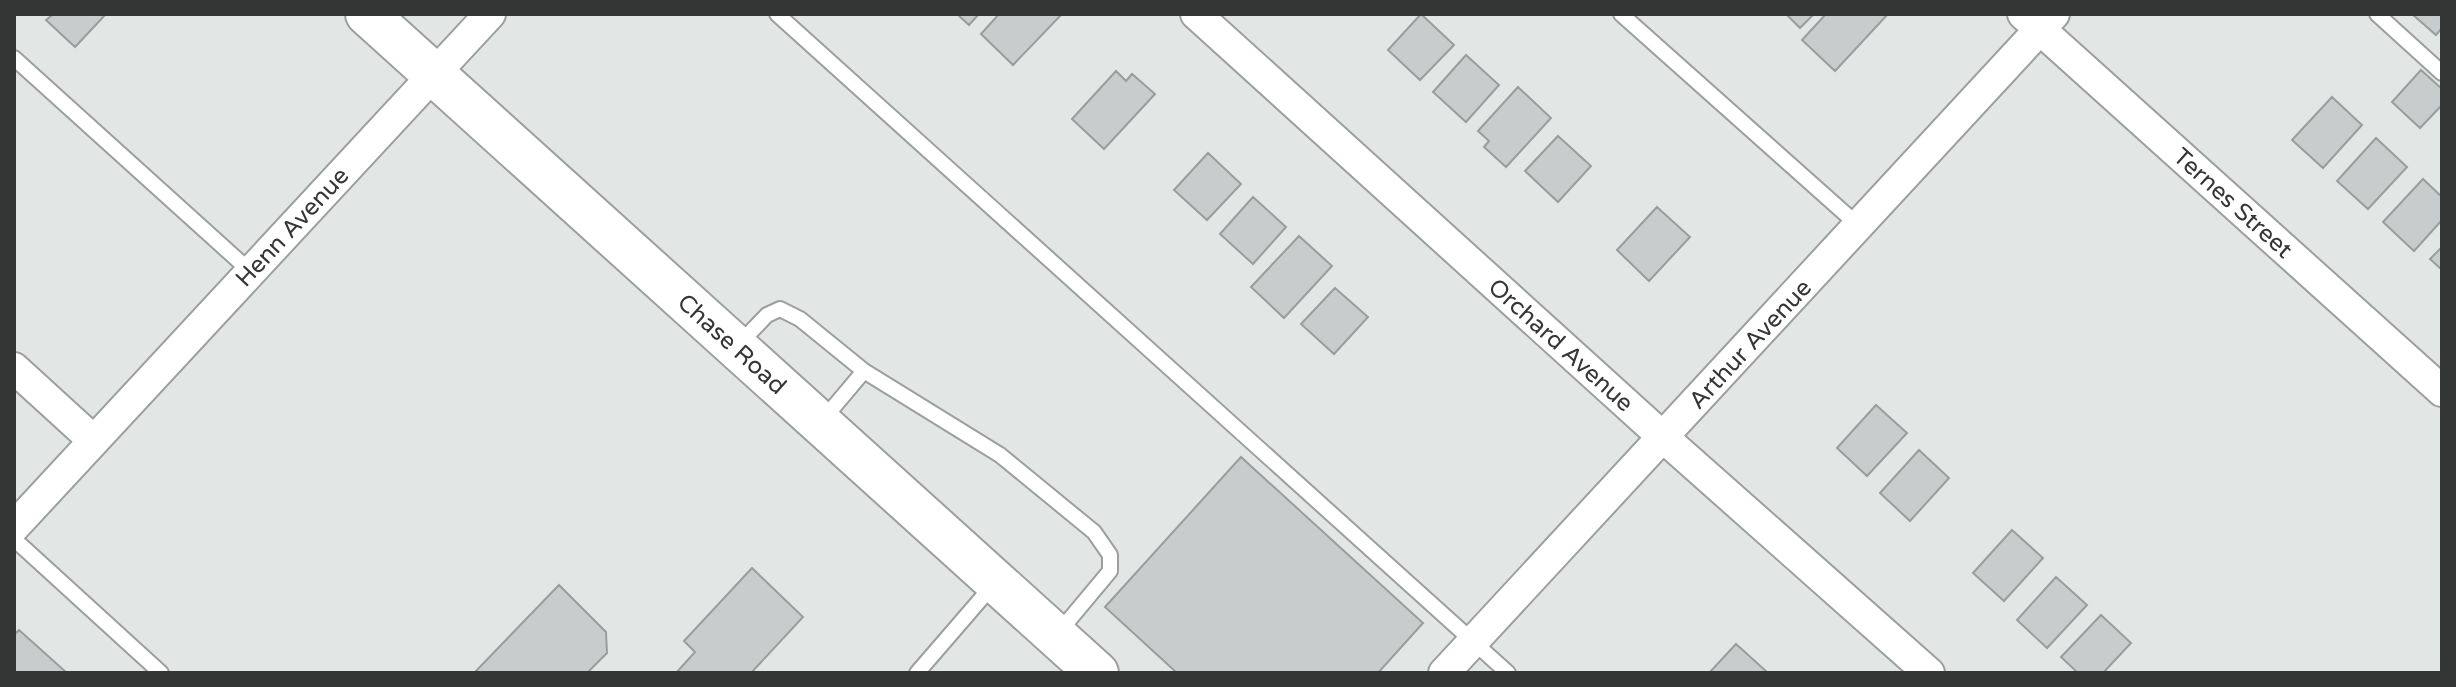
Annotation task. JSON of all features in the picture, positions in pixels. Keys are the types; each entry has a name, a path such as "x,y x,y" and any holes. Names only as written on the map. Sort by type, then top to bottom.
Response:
{"street":[{"name":"Chase Road","path":"367,14 1097,673"},
{"name":"Henn Avenue","path":"14,527 490,14"},
{"name":"Orchard Avenue","path":"1196,14 1664,438 1929,673"},
{"name":"Arthur Avenue","path":"1444,673 1859,226 2039,19"},
{"name":"Ternes Street","path":"2039,19 2442,391"},
{"path":"14,368 94,441"}],"lane":[{"path":"777,14 1508,673"},
{"path":"1621,14 1859,226"},
{"path":"2377,14 2442,73"},
{"path":"14,58 251,272"},
{"path":"736,347 767,315 780,309 800,319 864,371 1000,455 1094,532 1110,555 1110,571 1056,636"},
{"path":"820,423 864,371"},
{"path":"14,539 161,673"},
{"path":"917,673 996,581"}],"building":[{"path":"49,14 106,14 75,47 46,20 51,16"},
{"path":"957,14 979,14 969,25"},
{"path":"999,14 1062,14 1013,65 981,34"},
{"path":"1421,14 1454,45 1420,80 1388,50"},
{"path":"1786,14 1814,14 1800,28"},
{"path":"1826,14 1888,14 1835,71 1802,40"},
{"path":"2412,14 2442,14 2442,28 2436,35"},
{"path":"1466,55 1499,85 1466,122 1433,92"},
{"path":"2421,70 2442,89 2442,105 2420,128 2392,102"},
{"path":"1116,71 1126,81 1132,74 1155,94 1104,149 1072,119"},
{"path":"1518,87 1551,118 1506,167 1484,147 1489,141 1478,131"},
{"path":"2332,97 2362,125 2323,168 2292,140"},
{"path":"1558,136 1591,166 1558,202 1525,171"},
{"path":"2376,138 2407,167 2368,209 2337,181"},
{"path":"1208,153 1241,184 1207,220 1174,190"},
{"path":"2423,179 2442,197 2442,220 2414,251 2383,222"},
{"path":"1253,197 1286,227 1253,264 1220,234"},
{"path":"1657,207 1690,237 1649,281 1617,250"},
{"path":"1299,236 1332,266 1284,318 1251,287"},
{"path":"2442,247 2442,270 2430,259"},
{"path":"1335,288 1368,317 1334,354 1301,324"},
{"path":"1876,405 1907,433 1867,476 1837,448"},
{"path":"1919,450 1949,478 1910,521 1880,493"},
{"path":"1241,457 1423,623 1378,673 1177,673 1105,607"},
{"path":"2012,530 2043,558 2004,601 1973,573"},
{"path":"752,568 803,617 751,673 676,673 695,652 684,641"},
{"path":"2056,577 2087,605 2047,648 2017,620"},
{"path":"559,585 606,632 607,653 587,673 474,673"},
{"path":"2101,615 2131,643 2103,673 2078,673 2061,657"},
{"path":"19,630 67,673 14,673 14,635"},
{"path":"1736,644 1767,672 1709,673"}]}
